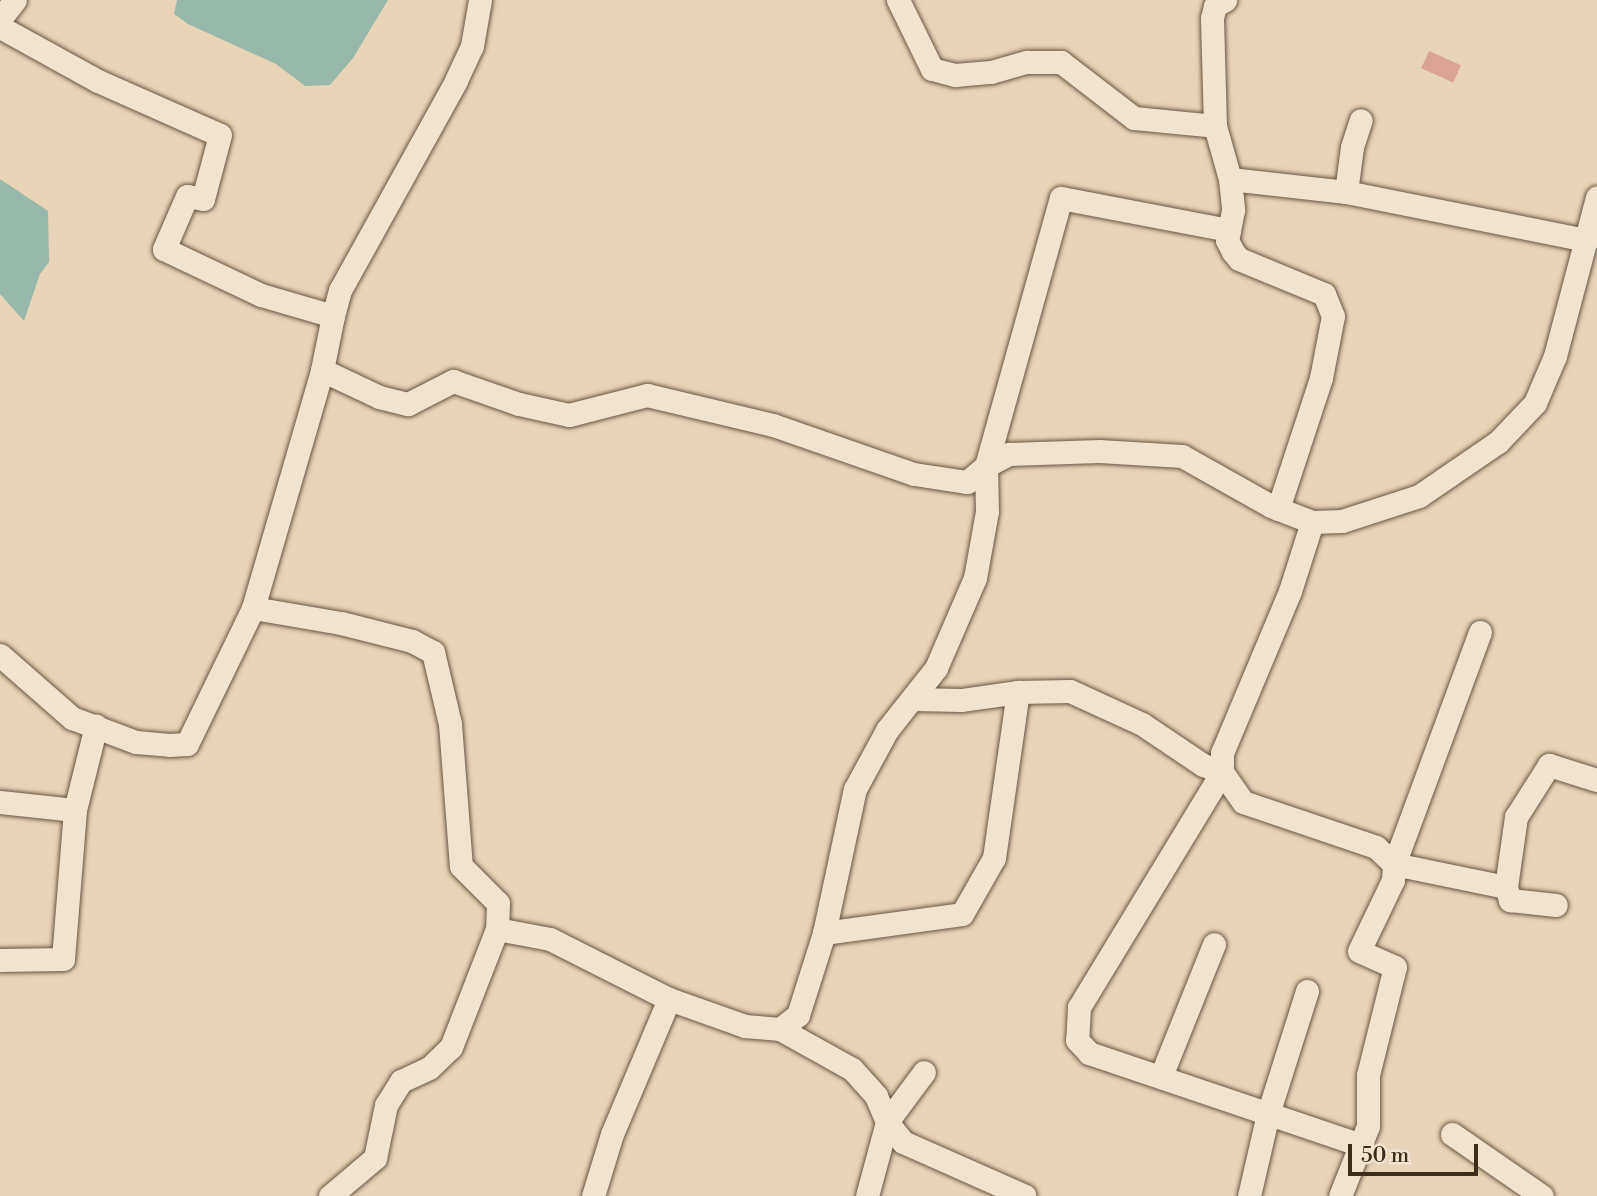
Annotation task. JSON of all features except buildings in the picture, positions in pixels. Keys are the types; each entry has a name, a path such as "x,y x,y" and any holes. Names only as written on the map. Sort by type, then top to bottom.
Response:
{"street":[{"path":"0,19 15,0"},
{"path":"0,655 72,718 136,742 187,744 253,608 322,370 340,290 456,81 472,46 480,0"},
{"path":"898,0 932,69 955,75 990,72 1027,62 1061,62 1135,118 1215,126"},
{"path":"1225,0 1215,6 1212,18 1215,126 1230,179 1227,240 1239,259 1324,293 1333,316 1321,378 1278,509"},
{"path":"0,27 98,81 220,135 202,199 187,196 164,249 261,295 333,316"},
{"path":"1346,192 1352,147 1362,120"},
{"path":"1230,179 1346,192 1587,240"},
{"path":"322,370 379,397 408,404 453,381 519,404 569,415 647,395 773,425 914,474 967,482 986,466 1009,454 1099,451 1182,456 1278,509 1312,522 1342,521 1419,496 1498,442 1540,391 1555,356 1597,197"},
{"path":"780,1029 798,1015 824,933 855,789 887,730 936,668 975,578 987,511 986,466 1061,198 1229,230"},
{"path":"1312,522 1290,591 1222,753 1222,772 1079,1007 1077,1040 1089,1053 1362,1145"},
{"path":"253,608 341,623 412,641 433,652 450,724 461,866 498,903 497,929 451,1047 429,1068 401,1082 386,1105 374,1158 330,1196"},
{"path":"1340,1196 1368,1126 1368,1075 1395,967 1359,951 1393,880 1394,864 1480,632"},
{"path":"912,699 961,700 1018,692 1070,691 1142,724 1203,765 1222,772 1242,802 1376,847 1394,864 1506,887"},
{"path":"824,933 962,914 994,858 1018,692"},
{"path":"0,960 63,959 75,810 96,726"},
{"path":"1556,905 1510,900 1506,887 1516,817 1549,765 1597,780"},
{"path":"0,802 75,810"},
{"path":"497,929 550,939 669,999 745,1026 780,1029 852,1069 876,1096 887,1122 903,1142 978,1187 1025,1196"},
{"path":"1161,1076 1214,944"},
{"path":"1249,1196 1268,1114 1307,990"},
{"path":"593,1196 612,1133 669,999"},
{"path":"867,1196 887,1122 924,1072"},
{"path":"1452,1134 1542,1196"}],"shaded area":[{"path":"177,0 388,0 353,58 330,85 305,86 276,64 188,24 174,14"},
{"path":"0,179 48,211 49,262 40,274 24,321 0,294"}]}
